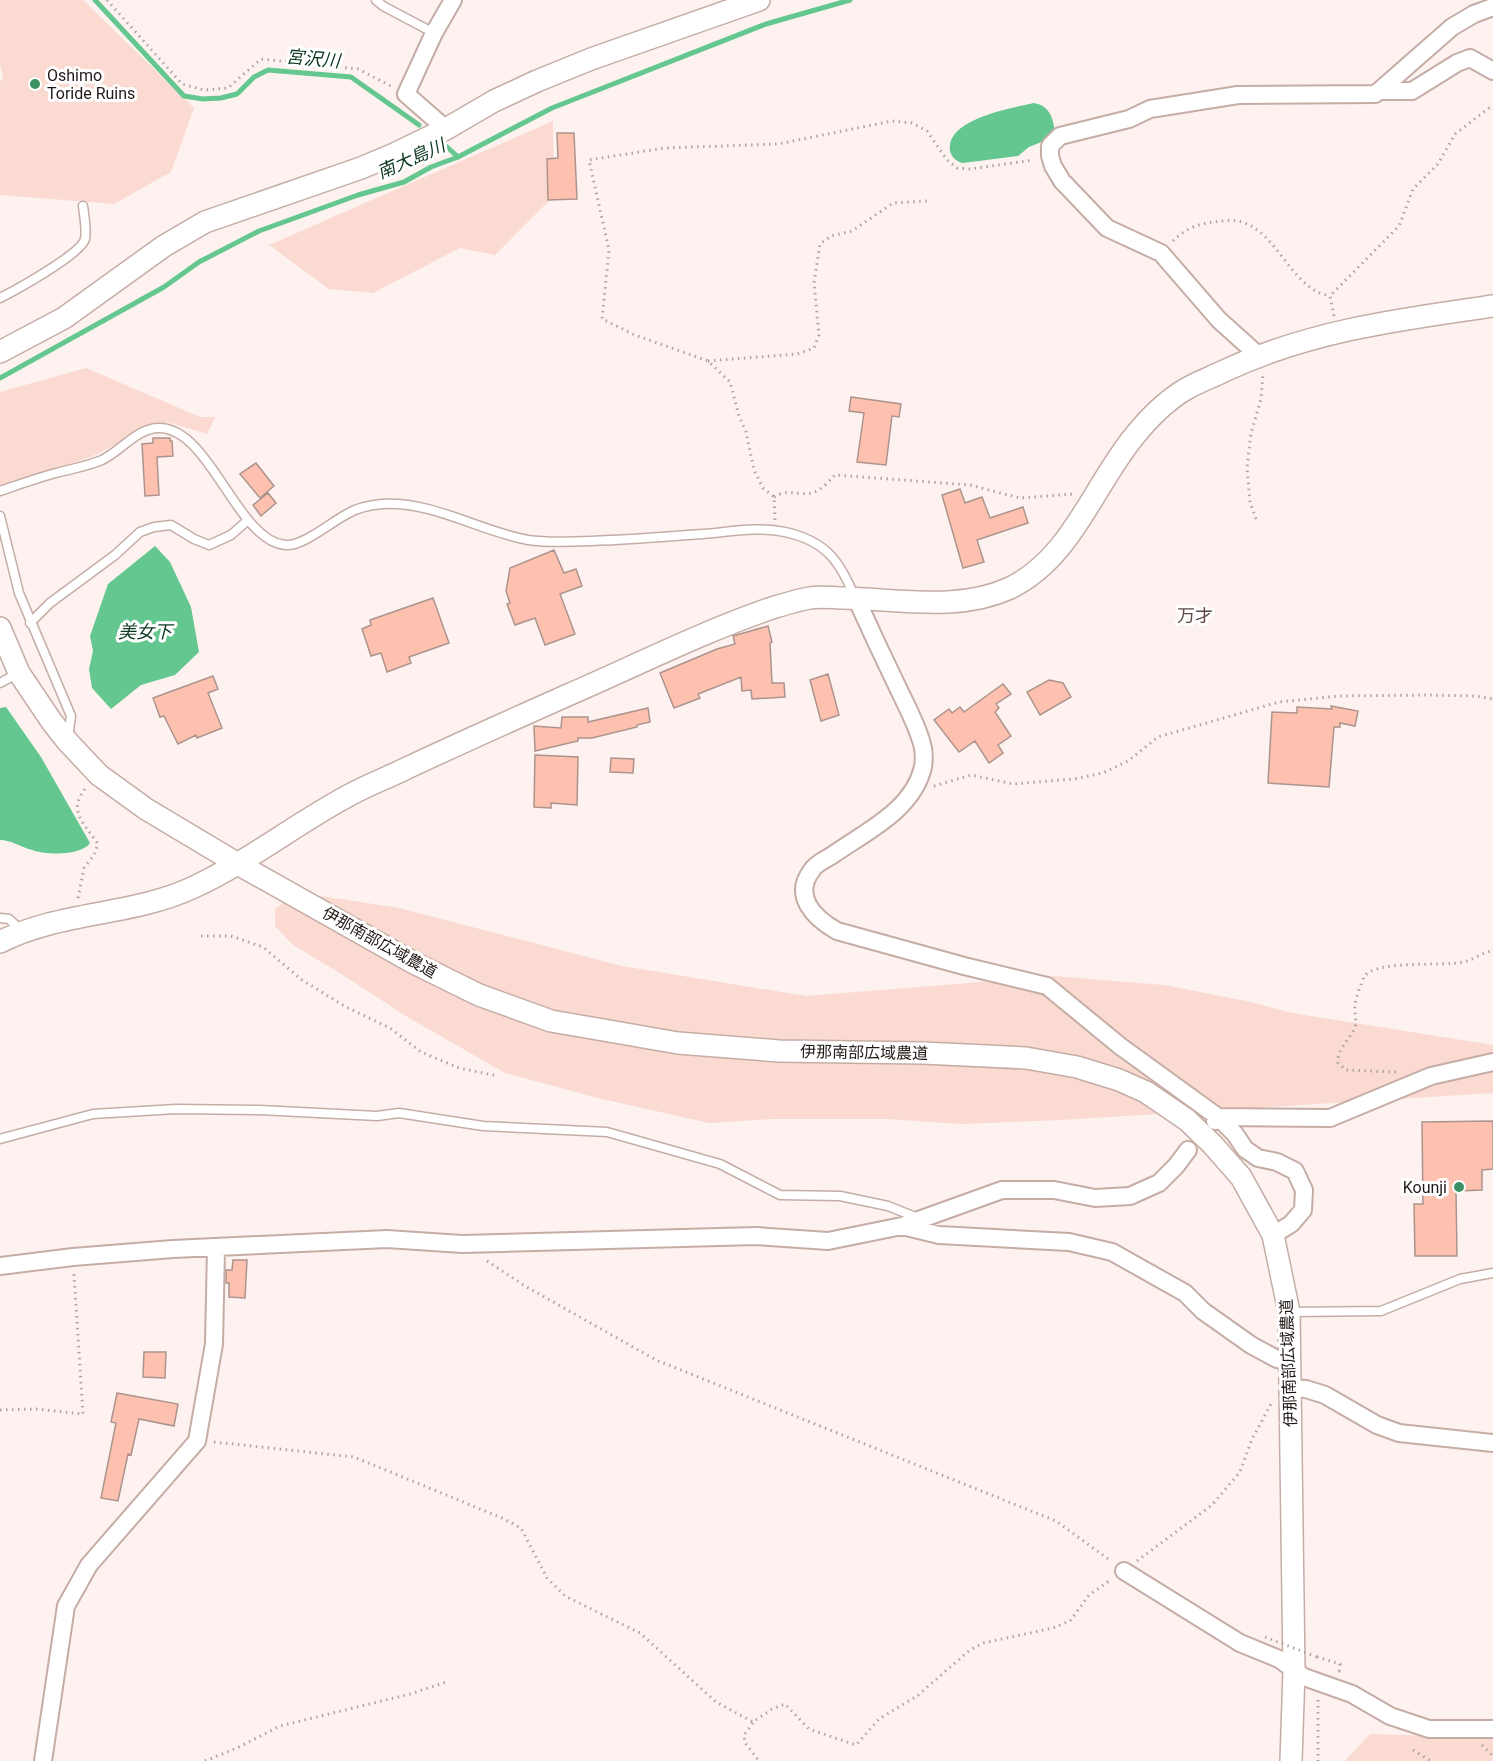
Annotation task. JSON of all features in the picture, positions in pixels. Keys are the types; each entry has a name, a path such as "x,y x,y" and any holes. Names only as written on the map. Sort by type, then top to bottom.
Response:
{"street":[{"path":"446,129 406,94 434,33 453,0"},
{"path":"0,352 64,318 164,246 205,222 361,168 446,129 494,101 537,81 591,59 759,0"},
{"path":"1258,355 1220,320 1161,253 1107,228 1062,181 1053,166 1050,146 1060,136 1129,119 1150,109 1239,95 1375,94 1452,27 1493,6"},
{"path":"1379,91 1412,91 1457,63 1470,58 1493,70"},
{"path":"0,942 24,932 82,916 160,900 192,888 238,864 346,797 471,738 722,627 773,608 811,598 944,603 977,598 1005,590 1029,578 1055,554 1118,456 1138,431 1163,406 1186,388 1258,355 1338,332 1380,323 1493,306"},
{"path":"856,598 924,747 922,767 912,793 889,817 813,868 804,884 804,896 812,913 822,923 837,931 1047,986 1120,1046 1235,1134 1245,1149 1258,1158 1277,1162 1296,1171 1304,1191 1304,1210 1291,1224 1272,1235"},
{"name":"伊那南部広域農道","path":"0,628 19,673 67,741 99,775 146,809 238,864 414,963 479,995 551,1021 678,1043 780,1051 923,1053 1026,1058 1077,1067 1119,1080 1146,1092 1187,1120 1212,1144 1240,1177 1272,1235 1289,1312 1294,1671 1291,1753"},
{"path":"1215,1120 1330,1118 1431,1076 1493,1062"},
{"path":"0,1266 73,1257 173,1249 387,1239 462,1244 756,1236 828,1241 902,1226 1002,1190 1053,1190 1095,1198 1130,1196 1159,1183 1188,1150"},
{"path":"902,1226 939,1235 1070,1242 1112,1252 1185,1293 1203,1311 1251,1345 1276,1359 1290,1362"},
{"path":"44,1761 66,1606 88,1565 197,1440 214,1344 216,1248"},
{"path":"1290,1388 1306,1389 1325,1395 1377,1425 1399,1433 1493,1443"},
{"path":"1124,1571 1240,1643 1279,1659 1294,1671 1352,1695 1390,1716 1429,1730 1493,1729"}],"lane":[{"path":"375,0 434,33"},
{"path":"0,298 34,279 79,247 85,239 83,206"},
{"path":"0,491 100,461 138,435 159,428 174,431 186,438 202,456 248,520 264,536 278,544 287,546 301,541 351,511 381,504 431,510 527,540 558,543 749,529 776,531 802,537 825,549 843,570 856,598"},
{"path":"0,516 19,593 72,716 67,741"},
{"path":"30,623 50,603 115,555 140,532 171,525 209,545 231,535 248,520"},
{"path":"0,683 19,673"},
{"path":"0,918 9,919 24,932"},
{"path":"0,1139 93,1114 176,1109 260,1110 377,1116 399,1113 483,1126 607,1131 720,1164 780,1195 840,1196 888,1206 921,1219"},
{"path":"1289,1312 1382,1311 1460,1279 1493,1273"}],"path":[{"path":"107,0 182,84 204,90 228,88 261,59 358,69 406,94"},
{"path":"1330,296 1399,226 1413,189 1438,164 1455,135 1493,105"},
{"path":"776,531 774,497 763,488 754,471 746,432 730,382 708,361 635,335 602,319 609,250 589,160 664,148 778,144 892,121 912,123 927,131 946,160 957,168 970,169 1024,160 1041,160 1053,166"},
{"path":"708,361 797,354 814,348 819,335 814,283 820,244 831,236 852,231 893,203 927,201"},
{"path":"1161,253 1178,236 1203,223 1227,220 1241,222 1259,232 1310,287 1330,296"},
{"path":"1330,296 1338,332"},
{"path":"1256,519 1250,502 1247,468 1251,433 1261,399 1263,373 1258,355"},
{"path":"774,497 781,493 811,493 824,486 835,475 970,485 1020,498 1096,491"},
{"path":"912,793 971,775 1013,783 1036,783 1103,773 1128,761 1158,737 1279,702 1339,696 1427,695 1475,696 1493,699"},
{"path":"78,901 84,868 94,855 98,844 79,818 77,806 79,797 90,783"},
{"path":"201,936 231,936 263,947 302,980 346,1007 390,1028 421,1052 459,1068 498,1076"},
{"path":"1396,1072 1346,1070 1338,1063 1337,1055 1354,1028 1357,1015 1355,1004 1365,976 1373,970 1421,963 1464,962 1485,951 1493,951"},
{"path":"462,1244 525,1286 656,1360 1056,1521 1124,1571"},
{"path":"0,1410 36,1408 83,1414 73,1257"},
{"path":"759,1761 745,1743 744,1735 753,1722 772,1709 785,1704 809,1729 856,1745 879,1719 916,1696 970,1650 983,1643 1053,1628 1070,1621 1089,1594 1124,1571 1212,1505 1240,1473 1252,1439 1277,1395 1290,1388"},
{"path":"197,1440 354,1457 502,1518 521,1528 547,1578 565,1596 640,1633 716,1702 753,1722"},
{"path":"1265,1637 1340,1664 1339,1671 1328,1668"},
{"path":"1314,1681 1319,1703 1318,1761"},
{"path":"205,1761 280,1726 410,1694 446,1682"},
{"path":"1413,1750 1431,1761"}],"shaded area":[{"path":"0,0 83,0 194,108 171,172 114,204 0,195 0,82 3,78 0,65"},
{"path":"553,121 554,196 495,255 460,248 373,293 329,289 269,245"},
{"path":"86,368 200,417 215,417 207,434 167,422 93,456 0,488 0,392"},
{"path":"321,896 399,908 622,966 806,996 1054,976 1164,985 1246,1001 1292,1013 1493,1045 1493,1093 962,1124 887,1119 772,1119 709,1123 598,1098 505,1073 406,1016 293,945 275,926 275,909 286,900"},
{"path":"1370,1734 1493,1738 1493,1761 1345,1761"}],"water":[{"path":"1034,103 1044,107 1052,117 1055,132 1049,139 1029,147 1018,156 963,163 952,156 951,140 968,123 996,112"},
{"name":"美女下","path":"155,546 170,562 191,607 199,652 175,675 141,685 111,709 92,688 89,669 93,651 90,636 108,584"},
{"path":"6,707 41,757 90,843 85,847 71,852 46,853 0,840 0,708"}],"building":[{"path":"557,133 574,133 577,199 548,200 547,159 558,158"},
{"path":"851,397 901,404 899,417 892,416 886,465 857,462 864,413 849,411"},
{"path":"153,438 170,438 173,456 157,457 159,495 145,496 142,444 153,443"},
{"path":"256,463 274,486 260,498 240,474"},
{"path":"960,489 965,503 982,497 990,518 1023,507 1028,523 977,540 984,562 963,568 942,495"},
{"path":"268,493 276,503 261,516 253,505"},
{"path":"554,550 564,573 576,569 582,586 560,594 575,634 545,645 535,618 515,625 507,604 510,603 506,591 510,568"},
{"path":"433,598 449,643 409,657 411,663 387,672 381,653 371,656 362,629 371,625 370,620"},
{"path":"768,626 772,642 770,643 772,683 784,683 785,697 752,699 751,690 742,691 741,677 698,694 700,698 674,708 660,673 717,649 735,644 733,636"},
{"path":"828,674 839,715 821,721 810,680"},
{"path":"213,676 218,689 208,693 222,728 197,738 196,735 178,744 164,716 160,717 153,698"},
{"path":"1049,680 1063,683 1071,697 1040,715 1027,692"},
{"path":"1003,684 1011,694 996,704 999,708 995,712 1011,736 998,745 1003,753 989,763 975,741 959,752 934,720 949,709 952,713 960,707 964,712"},
{"path":"1331,706 1358,711 1355,726 1340,723 1340,727 1334,727 1329,787 1268,783 1272,712 1297,713 1297,707 1332,709"},
{"path":"648,708 650,722 637,725 637,727 592,738 578,738 578,741 535,751 534,726 561,728 562,717 588,717 588,722"},
{"path":"535,755 578,757 577,805 551,803 551,808 534,807"},
{"path":"611,758 634,759 633,773 610,772"},
{"name":"Kounji","path":"1493,1121 1493,1169 1482,1170 1482,1190 1456,1191 1457,1256 1415,1256 1414,1204 1423,1204 1422,1122"},
{"path":"233,1260 247,1260 245,1298 229,1297 226,1270 232,1270"},
{"path":"144,1352 166,1352 165,1378 143,1377"},
{"path":"117,1393 178,1404 174,1426 139,1419 131,1455 128,1454 118,1501 101,1498 116,1423 111,1422"}],"waterway":[{"name":"宮沢川","path":"95,0 184,96 203,99 237,94 254,77 268,70 351,77 419,125"},
{"name":"南大島川","path":"0,378 164,287 199,262 259,231 358,195 404,182 552,108 766,24 850,0"},
{"name":"宮沢川","path":"447,147 458,157"}],"place":[{"name":"Oshimo Toride Ruins","path":"35,84"},
{"name":"Kounji","path":"1459,1187"}],"district":[{"name":"万才","path":"1195,616"}]}
